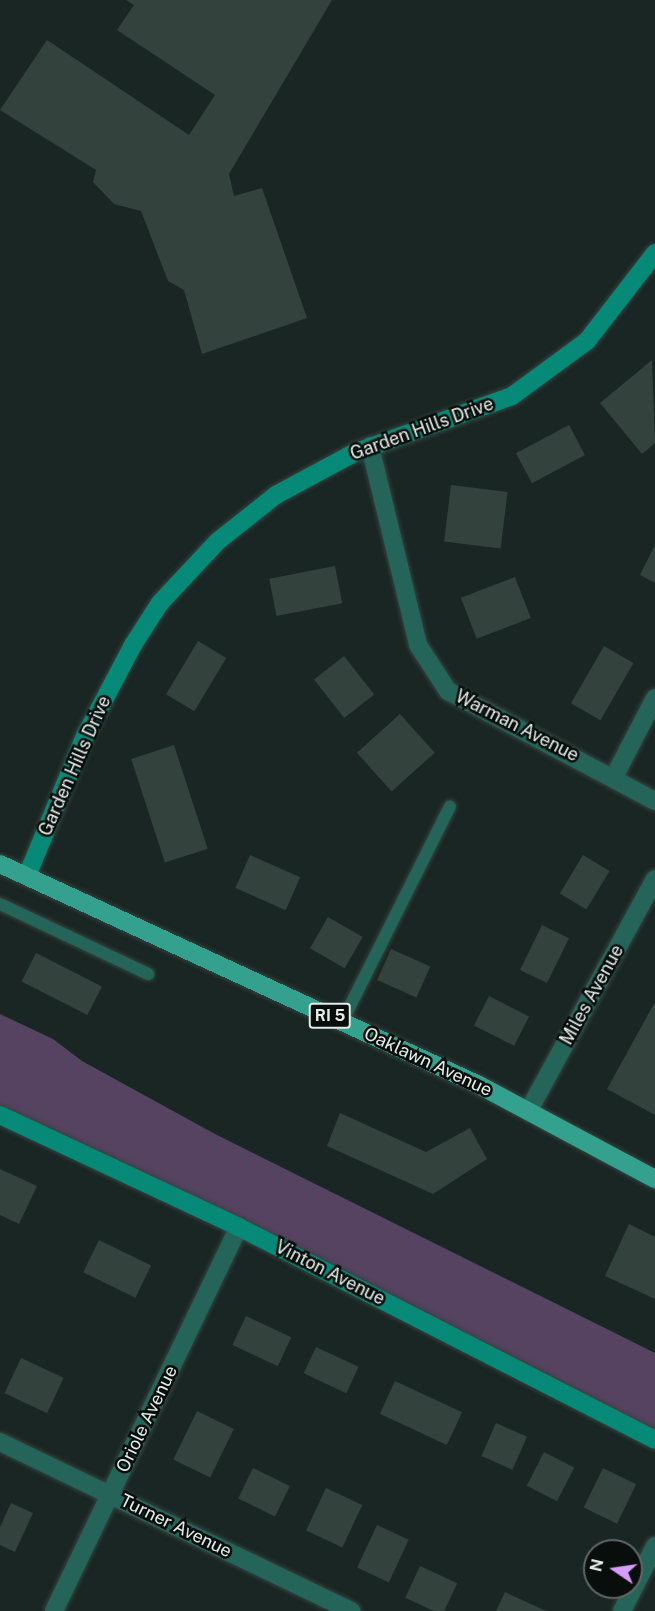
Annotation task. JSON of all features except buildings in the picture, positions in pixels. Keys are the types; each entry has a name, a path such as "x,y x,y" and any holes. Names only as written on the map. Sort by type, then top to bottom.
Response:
{"main road":[{"name":"Oaklawn Avenue","path":"2,869 27,876 529,1110 655,1179"}],"street":[{"name":"Garden Hills Drive","path":"27,876 85,736 160,603 252,512 370,446 512,396 586,341 655,253"},
{"name":"Warman Avenue","path":"370,446 410,618 436,675 448,691 614,777 655,801"},
{"path":"614,777 655,698"},
{"name":"Miles Avenue","path":"529,1110 655,879"},
{"name":"Vinton Avenue","path":"0,1115 239,1227 655,1440"},
{"name":"Oriole Avenue","path":"54,1611 239,1227"},
{"name":"Turner Avenue","path":"0,1442 351,1611"},
{"path":"622,1611 655,1546"}],"lane":[{"path":"342,1022 450,806"},
{"path":"0,904 148,974"}],"shaded area":[{"path":"0,1014 53,1039 82,1061 215,1134 655,1353 655,1439 0,1111"}]}
